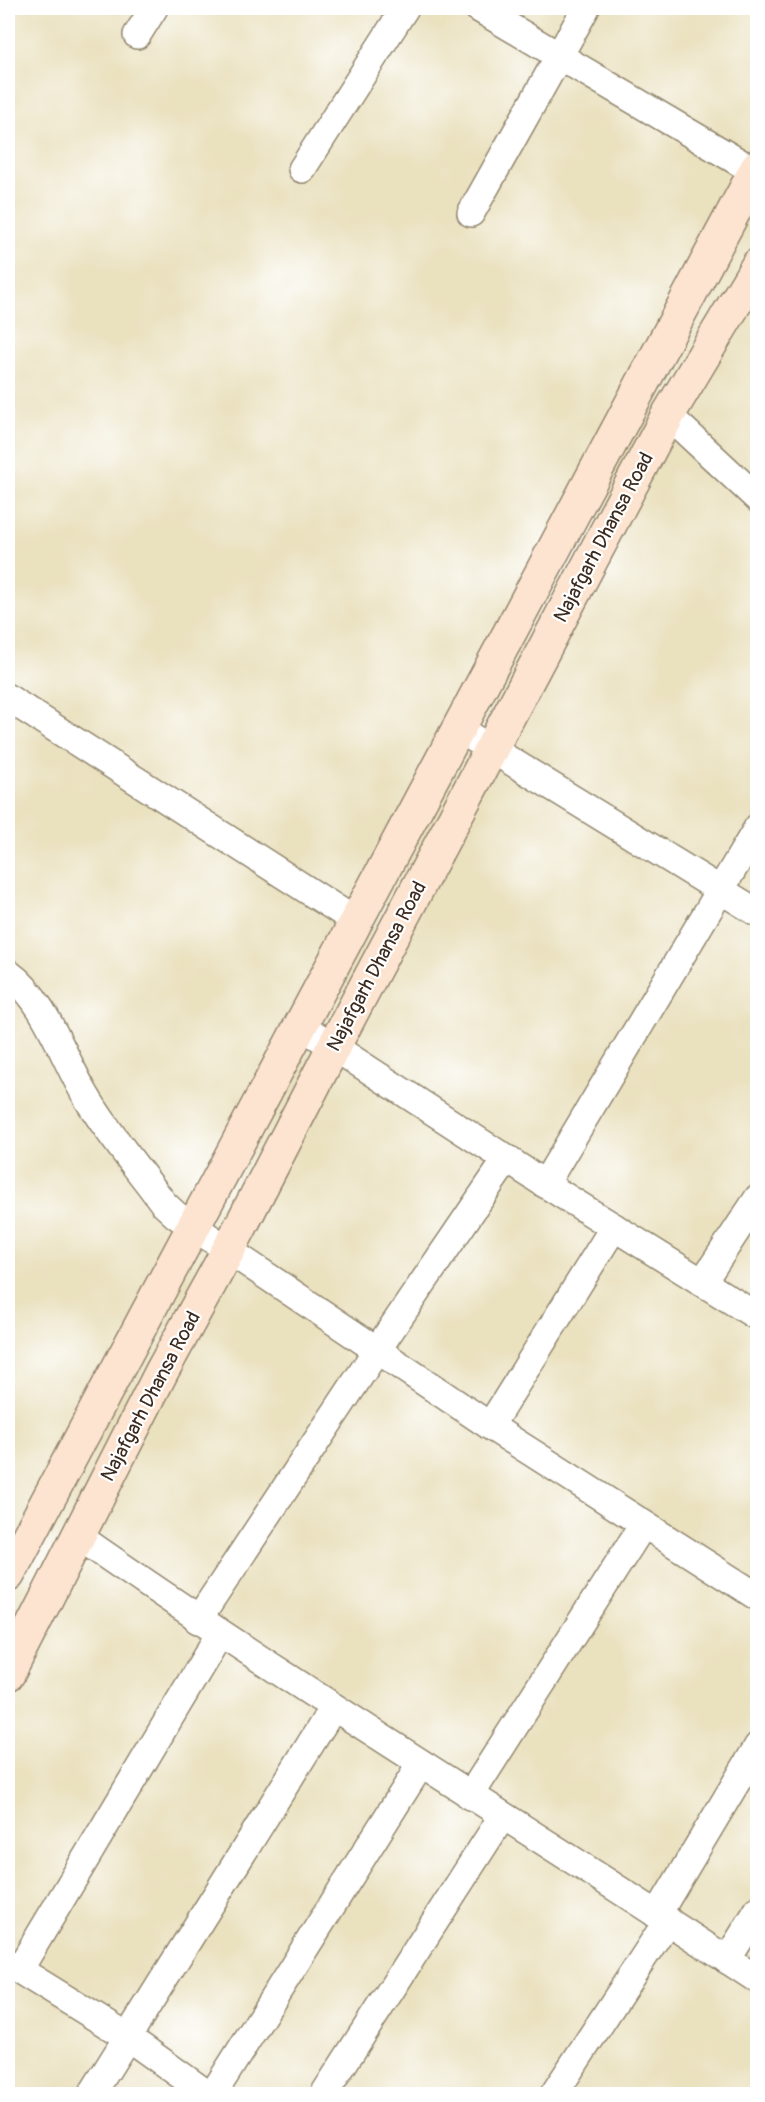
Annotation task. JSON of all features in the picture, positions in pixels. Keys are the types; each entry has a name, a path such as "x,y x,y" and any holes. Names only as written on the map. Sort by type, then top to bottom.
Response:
{"main road":[{"name":"Najafgarh Dhansa Road","path":"8,1575 354,920 756,168"},
{"name":"Najafgarh Dhansa Road","path":"8,1674 162,1371 229,1250 333,1046 668,415 758,265"},
{"path":"690,291 729,312"}],"street":[{"path":"137,35 154,8"},
{"path":"302,169 405,8"},
{"path":"478,8 560,58 756,168"},
{"path":"471,213 586,8"},
{"path":"668,415 758,499"},
{"path":"8,698 354,920"},
{"path":"457,728 758,913"},
{"path":"545,1184 758,827"},
{"path":"8,973 20,982 35,1001 87,1098 135,1165 164,1204 192,1228 229,1250 490,1426 758,1598"},
{"path":"300,1025 545,1184 758,1317"},
{"path":"207,2094 129,2038 13,1967 209,1627 377,1350 507,1159"},
{"path":"702,1282 758,1198"},
{"path":"490,1426 614,1227"},
{"path":"470,1796 643,1525"},
{"path":"78,1536 209,1627 333,1708 758,1980"},
{"path":"92,2094 333,1708"},
{"path":"554,2094 662,1917 758,1746"},
{"path":"213,2094 421,1764"},
{"path":"324,2094 502,1817"},
{"path":"727,1960 758,1910"}]}
